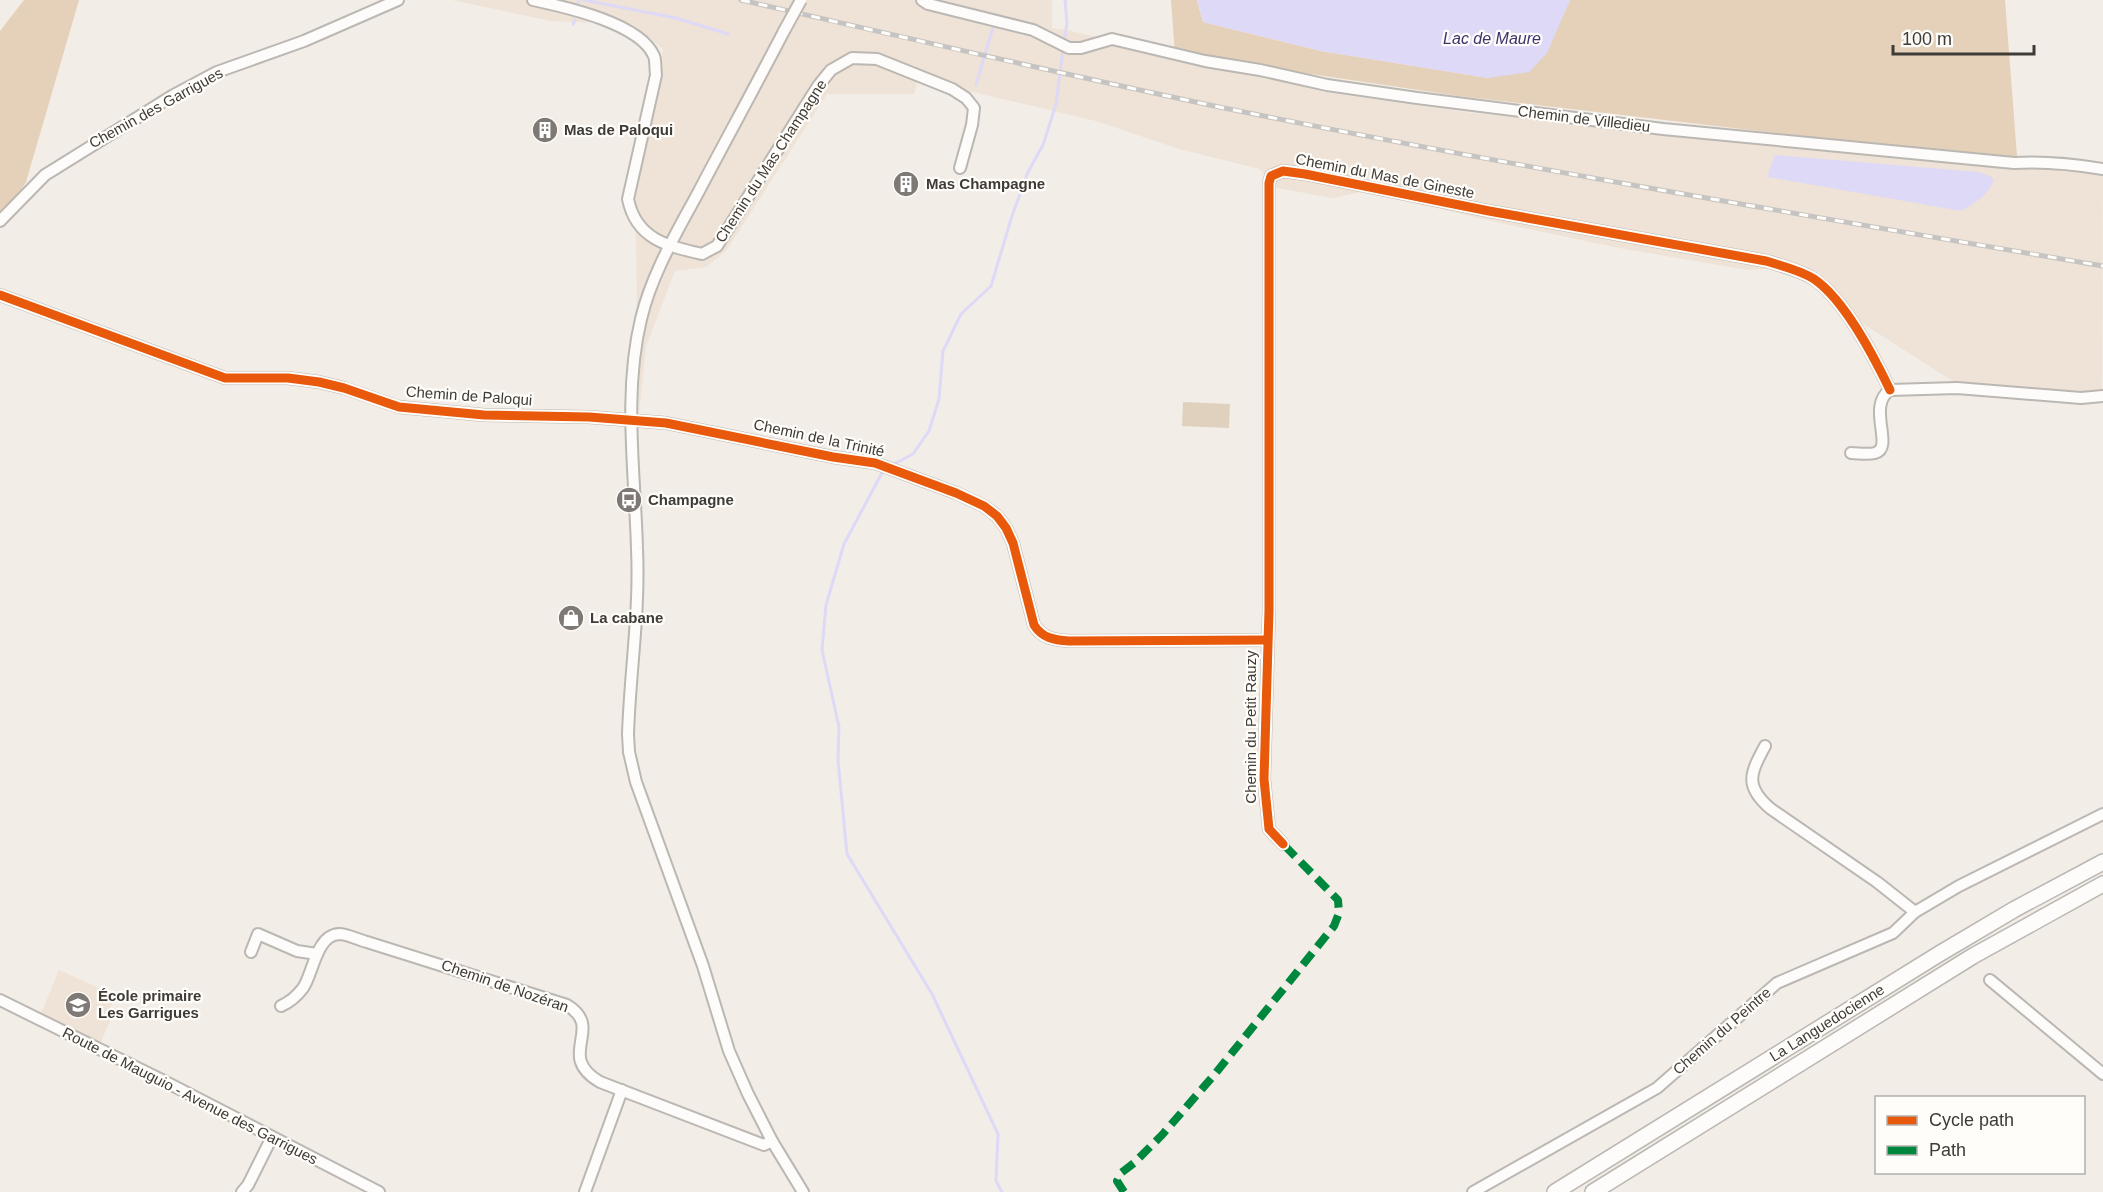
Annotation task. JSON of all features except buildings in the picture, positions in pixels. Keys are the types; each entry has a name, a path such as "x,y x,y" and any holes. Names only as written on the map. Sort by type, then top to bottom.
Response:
{"highway":[{"name":"La Languedocienne","path":"1555,1192 1939,954 2006,914 2103,862"},
{"name":"La Languedocienne","path":"1593,1192 1973,956 2103,885"}],"street":[{"name":"Chemin des Garrigues","path":"0,221 45,175 172,96 217,72 304,40 398,0"},
{"path":"533,0 622,26 640,39 654,56 656,75 628,199 631,214 636,222 644,230 670,246"},
{"path":"801,0 670,246 651,285 641,319 634,358 631,419 637,601 628,734 632,767 703,966 729,1051 772,1141 803,1192"},
{"name":"Chemin de Villedieu","path":"922,0 928,4 1033,30 1065,46 1081,48 1112,39 1204,61 1417,98 1663,129 2014,163 2039,161 2067,163 2103,169"},
{"name":"Chemin du Mas Champagne","path":"670,246 702,254 717,246 818,86 831,70 852,58 877,59 919,75 966,98 974,108 960,168"},
{"name":"Chemin du Mas de Gineste","path":"1266,640 1269,610 1269,183 1271,176 1282,171 1766,261 1797,271 1815,280 1837,301 1874,357 1890,390"},
{"name":"Chemin de Paloqui","path":"0,295 225,378 288,378 319,382 399,406 484,415 631,419"},
{"path":"1851,453 1875,453 1881,450 1884,444 1880,402 1890,390 1958,388 2081,398 2103,396"},
{"name":"Chemin de la Trinité","path":"631,419 666,423 833,457 875,463 956,493 984,507 997,516 1006,528 1013,543 1034,625 1038,632 1045,636 1069,641 1266,640"},
{"name":"Chemin du Petit Rauzy","path":"1266,640 1264,779 1269,829 1283,844"},
{"path":"1765,746 1753,769 1751,780 1758,798 1877,882 1915,912"},
{"name":"Chemin du Peintre","path":"1473,1192 1657,1088 1777,983 1893,933 1915,912 1959,886 2103,814"},
{"path":"251,952 258,934 297,951 317,954"},
{"name":"Chemin de Nozéran","path":"281,1006 289,1003 304,987 317,954 327,939 338,934 567,1005 578,1011 583,1021 579,1050 581,1062 590,1076 764,1145 772,1141"},
{"path":"1990,980 2103,1074"},
{"name":"Route de Mauguio - Avenue des Garrigues","path":"0,1000 379,1192"},
{"path":"585,1192 622,1090"},
{"path":"242,1192 248,1185 272,1137"}],"shaded area":[{"path":"24,0 79,0 26,182 17,196 0,211 0,31"},
{"path":"452,0 1052,0 1052,28 1329,93 1472,113 2103,174 2102,395 1962,387 1854,318 1819,272 1792,267 1748,270 1619,248 1366,191 1332,198 1272,187 1260,169 1179,149 1096,121 918,79 914,94 827,94 726,251 706,267 675,271 646,346 639,415 635,186 663,49 632,24 551,21"},
{"path":"1171,0 1197,0 1203,22 1321,51 1488,78 1559,22 1570,0 2005,0 2017,156 2008,160 1459,96 1175,54"},
{"path":"1183,402 1230,404 1229,428 1182,426"},
{"name":"École primaire Les Garrigues","path":"59,970 116,996 107,1013 112,1016 100,1044 40,1016"}],"water":[{"name":"Lac de Maure","path":"1197,0 1570,0 1547,53 1529,72 1488,78 1321,51 1203,22"},
{"path":"1775,155 1978,172 1994,180 1985,195 1961,211 1768,177"}],"waterway":[{"path":"578,4 579,0"},
{"path":"584,0 676,18 728,34"},
{"path":"1064,43 1067,23 1065,0"},
{"path":"573,24 575,20"},
{"path":"976,85 993,27"},
{"path":"890,466 913,454 929,431 939,399 943,351 961,314 991,286 1012,216 1028,172 1043,145 1056,104 1063,49"},
{"path":"884,469 844,544 826,605 822,650 839,727 838,760 847,854 932,994 998,1134 996,1181 1002,1192"}],"railway":[{"path":"741,0 1103,82 1334,130 2103,266"}],"marked path":[{"path":"1124,1192 1117,1181 1121,1173 1162,1135 1215,1074 1334,926 1339,913 1338,900 1283,844"}],"cycle path":[{"path":"1283,844 1269,829 1264,779 1269,610 1269,183 1271,176 1283,171 1305,174 1489,211 1766,261 1791,268 1814,279 1837,301 1858,330 1890,390"},
{"path":"0,295 225,378 288,378 319,382 399,407 484,415 589,417 666,423 833,457 875,463 956,493 984,506 997,516 1013,543 1034,625 1049,638 1069,641 1266,640"}],"place":[{"name":"Mas de Paloqui","path":"545,130"},
{"name":"Mas Champagne","path":"906,184"},
{"name":"Champagne","path":"629,500"},
{"name":"La cabane","path":"571,618"},
{"name":"École primaire Les Garrigues","path":"78,1005"}]}
